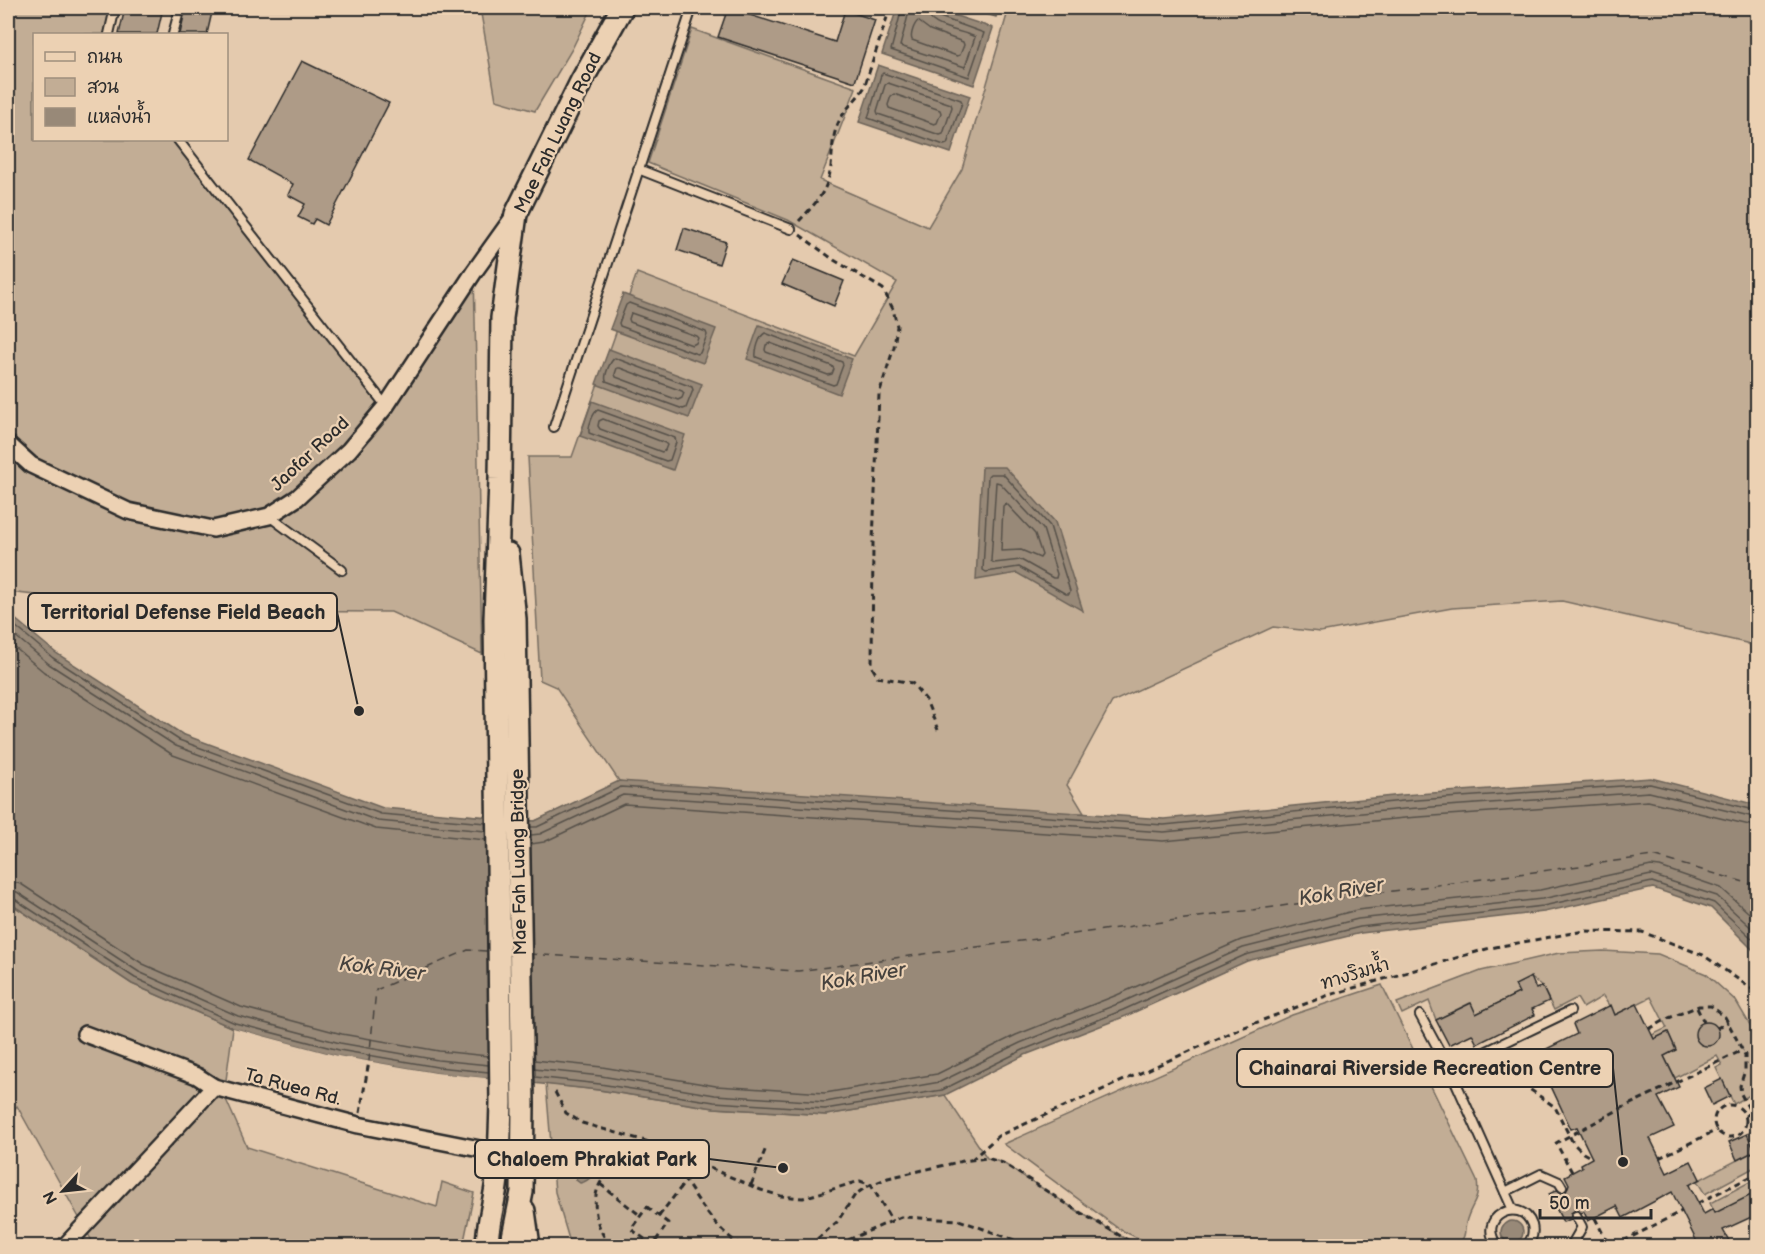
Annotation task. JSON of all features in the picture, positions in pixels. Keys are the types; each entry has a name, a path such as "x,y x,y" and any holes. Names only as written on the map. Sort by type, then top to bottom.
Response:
{"street":[{"name":"Mae Fah Luang Road","path":"505,619 500,479 502,318 516,214 582,80 622,8"},
{"name":"Jaofar Road","path":"8,444 31,465 128,511 213,529 269,516 297,498 349,450 386,406 474,272 516,214"},
{"name":"Mae Fah Luang Bridge","path":"500,1154 505,619"},
{"name":"Mae Fah Luang Bridge","path":"505,619 523,1104 522,1192"},
{"name":"Ta Ruea Rd.","path":"85,1034 198,1076 214,1087 358,1125 500,1154"},
{"path":"65,1246 214,1087"},
{"path":"487,1246 487,1228 500,1154"},
{"path":"508,1246 513,1237 522,1192"},
{"path":"522,1192 529,1246"}],"lane":[{"path":"109,33 115,8"},
{"path":"173,33 180,8"},
{"path":"554,427 689,8"},
{"path":"179,141 386,406"},
{"path":"638,169 791,229"},
{"path":"269,516 342,570"},
{"path":"1453,1076 1458,1066 1464,1062 1570,1011"},
{"path":"1420,1015 1453,1076 1513,1210"},
{"path":"1505,1192 1541,1174 1559,1182 1562,1187"},
{"path":"1494,1246 1491,1232 1495,1219 1506,1211 1513,1210 1525,1215 1529,1220 1533,1232 1528,1246"},
{"path":"1571,1246 1582,1227 1576,1216"}],"path":[{"path":"890,8 864,88 843,111 832,139 829,178 824,192 791,229 834,260 883,289 895,317 897,326 894,347 879,393 873,542 872,667 878,677 912,683 926,700 938,730"},
{"name":"ทางริมน้ำ","path":"971,1160 998,1136 1242,1028 1326,996 1490,948 1584,931 1642,932 1703,955 1752,989 1758,999"},
{"path":"1649,1029 1696,1007 1711,1006 1725,1017 1745,1055 1745,1070 1740,1086 1741,1094 1751,1113"},
{"path":"1696,1007 1704,1022"},
{"path":"1718,1028 1728,1022"},
{"path":"1572,1172 1556,1143 1743,1050"},
{"path":"1506,1056 1521,1083 1555,1107 1569,1136 1583,1153 1592,1158"},
{"path":"358,1125 369,1061"},
{"path":"555,1092 567,1113 582,1123 649,1142 781,1196 802,1198 860,1181 871,1185 892,1221"},
{"path":"1724,1107 1739,1108 1745,1116 1746,1126 1736,1136 1726,1137 1717,1130 1714,1120 1724,1107"},
{"path":"1745,1116 1758,1109"},
{"path":"1659,1158 1717,1130"},
{"path":"751,1185 766,1148"},
{"path":"662,1157 666,1149"},
{"path":"610,1246 596,1221 594,1207 599,1184 606,1173 626,1161 648,1156 662,1157 673,1164 727,1237 741,1246"},
{"path":"809,1246 837,1222 855,1195 871,1185 888,1178 987,1158 1004,1163 1076,1210 1138,1246"},
{"path":"1698,1203 1758,1173"},
{"path":"659,1216 685,1181"},
{"path":"599,1184 641,1216"},
{"path":"647,1207 668,1223 652,1245 631,1229 641,1216 647,1207"},
{"path":"1614,1246 1682,1211"},
{"path":"840,1246 848,1240 901,1217 959,1220 1031,1246"},
{"path":"1594,1218 1609,1246"},
{"path":"637,1246 643,1238"}],"green space":[{"path":"8,8 115,8 109,33 33,33 33,141 179,141 385,406 474,272 482,654 391,612 182,611 8,592"},
{"path":"480,8 592,8 572,49 535,111 496,100"},
{"path":"1009,8 1757,8 1757,648 1746,643 1562,601 1452,608 1320,632 1273,627 1112,702 1067,785 1084,813 978,816 795,858 466,815 535,821 624,782 619,781 556,687 540,680 528,457 572,457 637,273 854,356 897,282 788,220 648,163 692,29 856,88 820,180 928,227 962,169"},
{"path":"8,902 132,984 233,1028 224,1095 247,1147 437,1207 442,1182 474,1193 463,1246 87,1246 92,1241 17,1106 8,1116"},
{"path":"1603,951 1658,954 1706,974 1736,1001 1757,1037 1757,1091 1734,1104 1716,1068 1722,1065 1717,1056 1675,1078 1664,1056 1676,1050 1668,1032 1654,1039 1652,1035 1667,1028 1651,997 1615,1015 1603,996 1583,1008 1577,998 1554,1010 1542,986 1530,977 1519,993 1476,1014 1470,1003 1436,1020 1429,1001 1402,1014 1397,1003 1481,971 1559,953"},
{"path":"1382,985 1477,1181 1476,1197 1467,1219 1464,1235 1458,1246 1154,1246 1119,1229 1004,1144 1292,1015"},
{"path":"546,1084 714,1108 826,1115 945,1095 987,1158 1003,1163 1076,1210 1138,1246 571,1246 555,1192"},
{"path":"1757,1128 1757,1166 1705,1194 1697,1181 1755,1151 1747,1134"},
{"path":"1757,1178 1757,1208 1715,1214 1710,1203"}],"water":[{"path":"897,8 932,8 993,28 974,85 882,54"},
{"path":"967,8 999,8 996,17"},
{"path":"878,65 970,96 951,153 859,122"},
{"path":"623,294 716,329 703,363 610,329"},
{"path":"759,325 852,359 839,394 747,359"},
{"path":"609,349 702,384 689,418 596,384"},
{"path":"592,401 685,435 673,470 580,436"},
{"path":"982,467 1005,467 1055,522 1083,611 1017,573 976,580"},
{"name":"Kok River","path":"8,613 56,653 182,734 383,808 535,821 619,781 1164,819 1403,795 1651,778 1757,805 1757,954 1711,908 1653,888 1544,912 1361,933 1247,961 1126,1016 1025,1055 945,1095 826,1115 714,1108 599,1090 436,1073 338,1056 233,1028 132,984 8,902"},
{"path":"586,1142 598,1148 602,1160 596,1171 580,1183 576,1180 574,1159 581,1145"},
{"path":"1512,1221 1520,1224 1523,1232 1520,1240 1512,1243 1504,1240 1501,1232 1504,1224"}],"pier":[{"path":"233,1028 338,1056 436,1073 486,1078 485,1081 436,1076 337,1059 233,1031"}],"building":[{"path":"125,8 163,8 157,33 119,33"},
{"path":"193,8 213,8 207,33 180,33 185,11 192,12"},
{"path":"728,8 835,42 845,10 875,20 855,82 718,37"},
{"path":"302,61 389,103 326,225 315,219 312,224 298,217 305,204 288,195 293,184 249,160"},
{"path":"684,228 726,242 719,264 677,250"},
{"path":"793,260 844,281 834,306 782,284"},
{"path":"1531,977 1536,989 1542,986 1549,1001 1532,1009 1535,1015 1477,1044 1472,1034 1449,1045 1436,1020 1471,1003 1476,1014 1519,993 1515,985"},
{"path":"1637,1004 1654,1039 1668,1032 1676,1050 1664,1056 1679,1087 1658,1097 1674,1127 1650,1138 1667,1173 1691,1161 1700,1179 1689,1185 1704,1214 1713,1209 1715,1213 1751,1195 1758,1208 1758,1214 1723,1230 1732,1246 1699,1246 1672,1192 1623,1218 1617,1206 1588,1221 1584,1212 1574,1211 1571,1213 1571,1219 1563,1222 1549,1194 1557,1190 1562,1193 1566,1192 1569,1184 1565,1176 1582,1167 1581,1164 1592,1158 1577,1127 1571,1129 1536,1054 1577,1034 1573,1024 1611,1005 1615,1015"},
{"path":"1707,1022 1712,1023 1718,1029 1718,1039 1712,1045 1707,1046 1702,1045 1696,1039 1695,1034 1696,1029 1702,1023"},
{"path":"1722,1079 1730,1096 1712,1105 1704,1088"},
{"path":"1747,1134 1755,1151 1737,1160 1729,1142"}],"ferry route":[{"path":"529,954 798,971 1653,856 1758,886"},
{"path":"369,1061 376,990 468,950 488,951"}],"place":[{"name":"Territorial Defense Field Beach","path":"359,711"},
{"name":"Chainarai Riverside Recreation Centre","path":"1623,1162"},
{"name":"Chaloem Phrakiat Park","path":"783,1168"}]}
